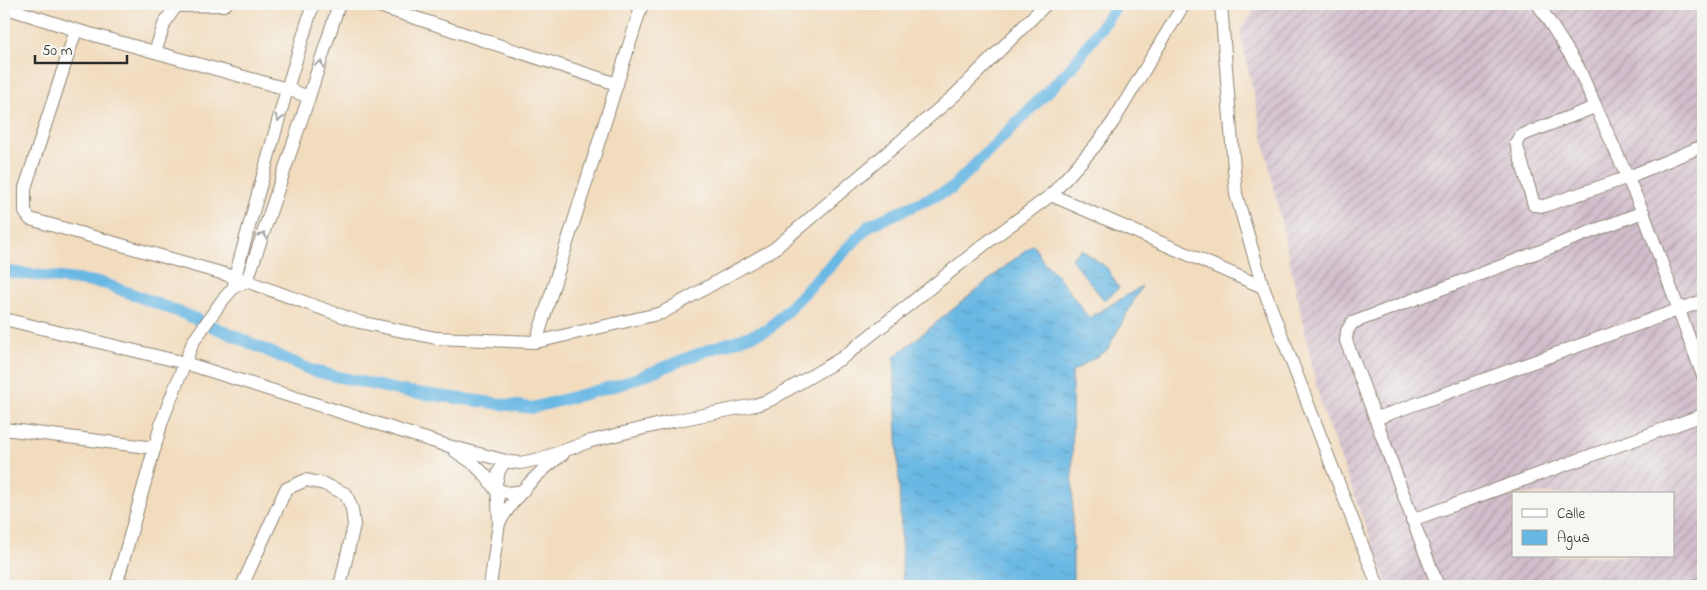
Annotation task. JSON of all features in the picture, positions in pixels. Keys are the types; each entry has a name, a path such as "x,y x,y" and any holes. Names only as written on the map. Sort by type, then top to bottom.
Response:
{"street":[{"path":"155,52 165,22 176,6 226,4"},
{"path":"239,282 287,89 313,4"},
{"path":"141,586 116,585 162,421 193,342 221,302 239,282 309,97 339,4"},
{"path":"373,4 617,84"},
{"path":"536,342 642,4"},
{"path":"76,30 25,188 25,212 30,219 239,282 360,322 436,338 536,342 662,313 774,249 955,95 1046,4"},
{"path":"4,318 185,363 444,445 505,461 520,463 540,459 591,441 673,421 755,405 770,400 842,358 985,244 1051,195 1095,146 1113,122 1184,4"},
{"path":"1221,4 1236,194 1263,288 1378,586"},
{"path":"1538,4 1578,67 1626,178 1643,212 1703,376"},
{"path":"4,7 76,30 287,89 309,97"},
{"path":"1595,107 1520,136 1516,144 1534,205 1544,206 1626,178 1703,146"},
{"path":"1051,195 1263,288"},
{"path":"1438,586 1412,520 1377,418 1346,340 1347,331 1352,322 1643,212"},
{"path":"1377,418 1703,301"},
{"path":"1412,520 1703,415"},
{"path":"4,429 155,448"},
{"path":"444,445 460,453 473,463 496,489 509,493 523,490"},
{"path":"499,523 523,490 571,448"},
{"path":"490,586 499,523 496,489 497,477 505,461"},
{"path":"520,463 524,468 526,479 523,490"},
{"path":"242,586 286,489 306,480 324,484 346,494 352,509 354,524 340,586"},
{"path":"1696,586 1703,583"}],"shaded area":[{"path":"1259,4 1703,4 1703,586 1388,586 1321,406 1240,30"}],"water":[{"path":"1033,244 1042,260 1057,275 1089,318 1142,286 1107,350 1072,372 1073,586 903,586 894,357"},
{"path":"1081,249 1107,268 1119,288 1104,300 1071,259"}],"waterway":[{"path":"4,270 103,283 187,315 313,371 402,391 532,408 622,384 708,350 768,330 870,225 951,189 1071,68 1118,4"}]}
